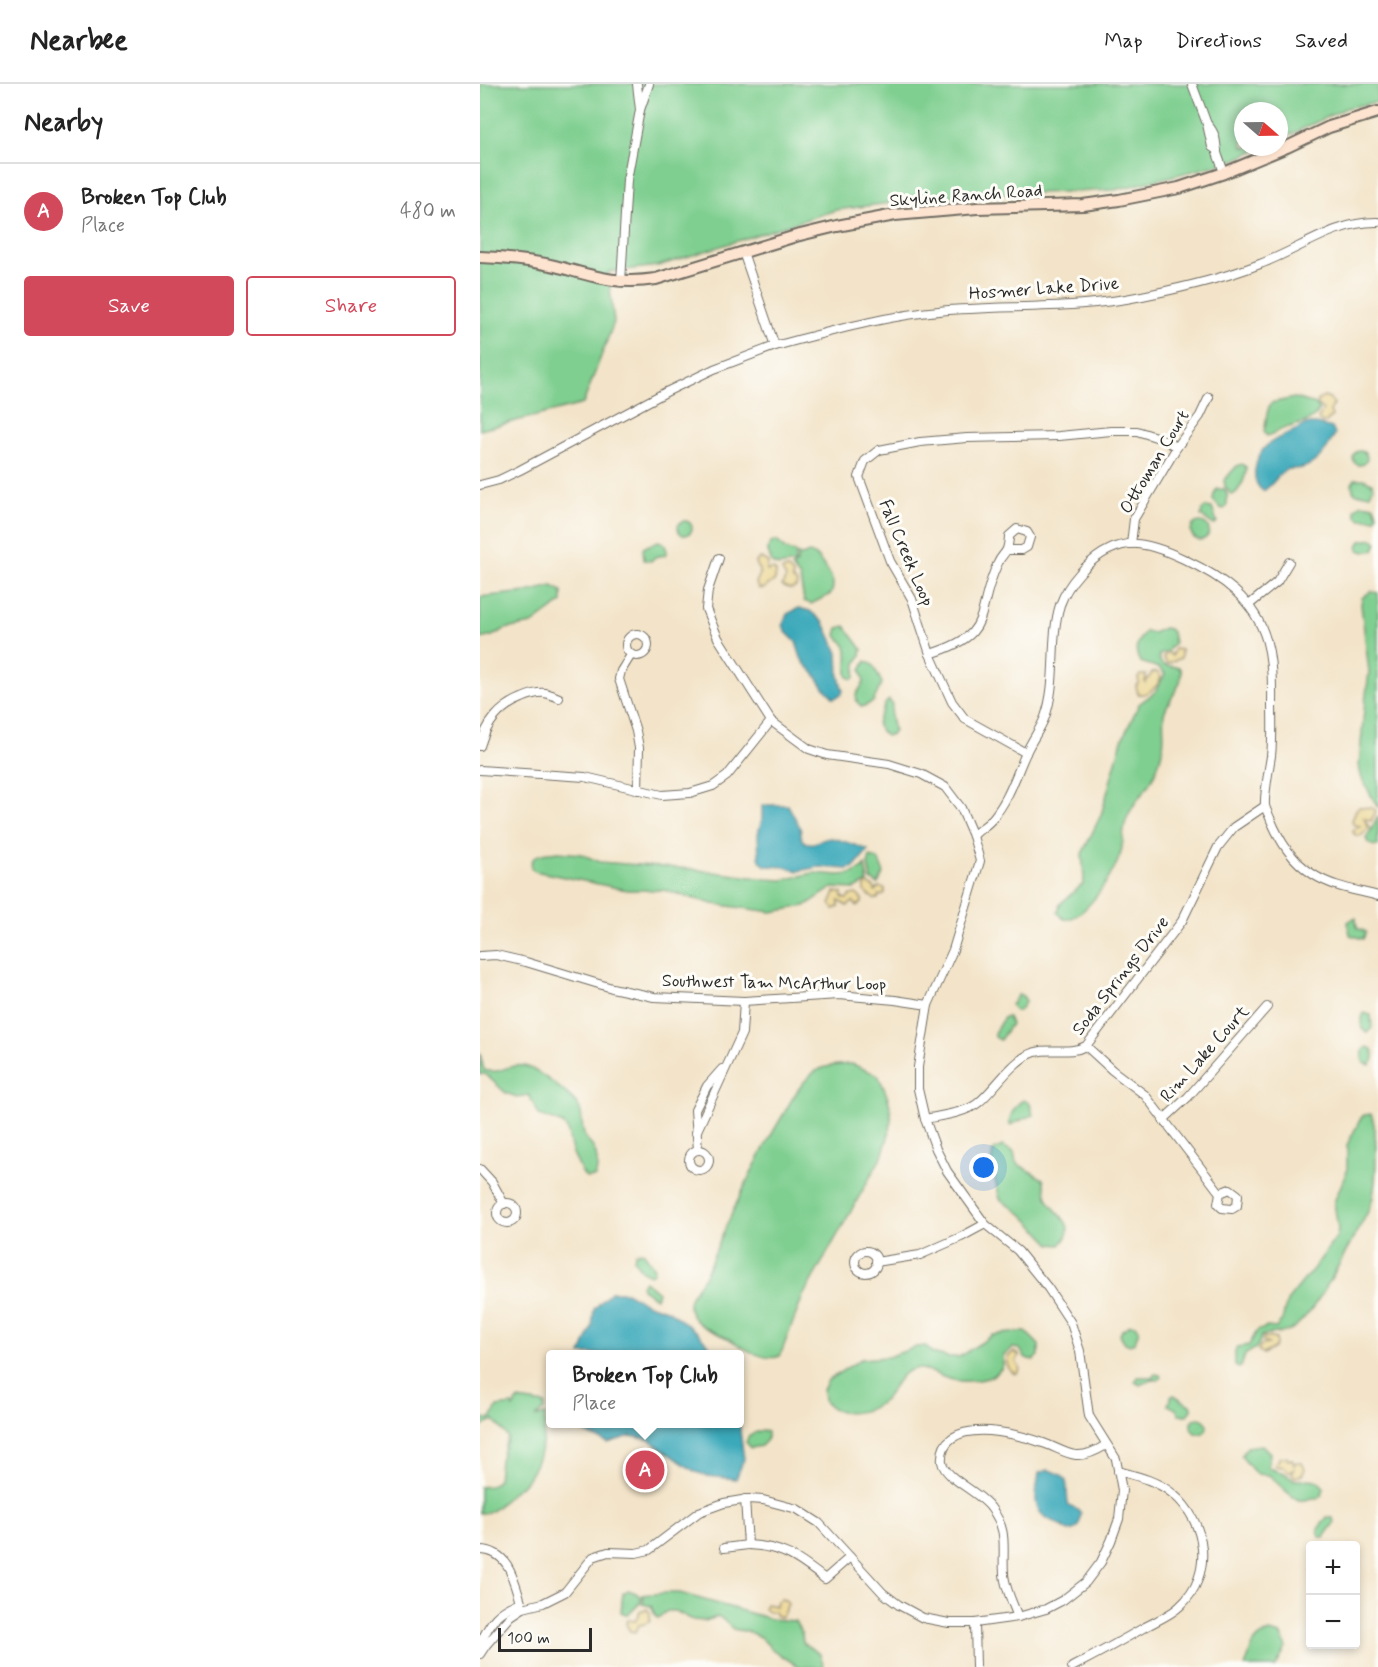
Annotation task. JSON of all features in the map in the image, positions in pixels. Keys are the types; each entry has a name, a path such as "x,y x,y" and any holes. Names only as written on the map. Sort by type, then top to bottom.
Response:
{"street":[{"path":"637,84 640,110"},
{"path":"621,282 627,180 640,110 649,84"},
{"path":"1192,84 1207,123 1216,139 1224,173"},
{"name":"Skyline Ranch Road","path":"480,257 529,260 621,282 656,279 837,226 895,216 977,208 1058,207 1110,201 1179,188 1224,173 1329,127 1378,112"},
{"name":"Hosmer Lake Drive","path":"480,485 499,480 520,470 714,369 775,346 867,322 938,311 1050,307 1139,297 1214,280 1261,264 1340,227 1359,222 1378,222"},
{"path":"743,252 775,346"},
{"name":"Ottoman Court","path":"1131,544 1134,519 1177,447 1200,416 1209,397"},
{"name":"Fall Creek Loop","path":"1026,753 965,719 952,702 930,654 912,600 890,561 859,477 866,461 879,450 920,442 967,438 1059,436 1111,431 1137,431 1162,439 1177,447"},
{"path":"973,836 993,819 1013,787 1026,753 1045,717 1054,672 1056,626 1060,604 1071,584 1084,568 1100,555 1117,546 1131,544 1149,547 1196,566 1224,581 1250,604 1269,648 1272,672 1272,742 1265,806 1282,845 1312,874 1342,888 1378,896"},
{"path":"930,654 953,647 970,636 979,625 997,564 1008,550"},
{"path":"480,1644 494,1618 506,1609 543,1603 566,1592 593,1557 608,1552 636,1553 649,1550 699,1512 724,1503 745,1499 763,1500 783,1504 808,1515 819,1523 883,1593 909,1612 924,1618 949,1623 975,1623 1018,1617 1046,1609 1063,1600 1086,1582 1101,1562 1119,1519 1122,1490 1116,1459 1089,1416 1080,1351 1071,1323 1048,1288 1018,1251 985,1224 947,1171 925,1119 918,1089 918,1067 928,1005 953,950 978,872 980,861 973,836 961,808 945,787 921,774 889,764 827,755 809,750 771,721 718,638 706,609 708,590 719,558"},
{"path":"1250,604 1276,582 1289,562"},
{"path":"631,655 619,679 636,731 639,748 638,790"},
{"path":"480,746 485,730 493,717 509,704 536,693 545,693 559,698"},
{"path":"480,771 585,777 662,795 690,793 713,786 728,776 771,721"},
{"name":"Soda Springs Drive","path":"925,1119 976,1105 1027,1055 1046,1049 1070,1052 1086,1046 1182,921 1218,847 1234,827 1265,806"},
{"name":"Southwest Tam McArthur Loop","path":"480,956 496,955 612,988 654,997 744,1001 839,995 928,1005"},
{"path":"698,1150 696,1132 742,1033 744,1001"},
{"name":"Rim Lake Court","path":"1163,1120 1188,1097 1267,1007"},
{"path":"1086,1046 1144,1095 1220,1193"},
{"path":"480,1168 492,1182 504,1204"},
{"path":"876,1262 920,1255 961,1238 985,1224"},
{"path":"1018,1617 1004,1574 1005,1544 999,1520 980,1495 946,1473 942,1462 946,1443 958,1435 990,1431 1024,1437 1076,1455 1094,1451 1106,1445"},
{"path":"1072,1667 1179,1607 1194,1590 1201,1569 1203,1548 1197,1523 1186,1506 1173,1493 1158,1484 1118,1471"},
{"path":"745,1499 748,1545"},
{"path":"724,1548 748,1545 779,1549 797,1558 825,1580 850,1557"},
{"path":"480,1550 489,1550 498,1554 509,1566 522,1605"},
{"path":"480,1654 522,1605"},
{"path":"975,1623 976,1667"}],"green space":[{"path":"480,84 1378,84 1378,102 1346,108 1288,136 1288,102 1234,102 1234,156 1243,156 1230,162 1115,190 937,197 836,210 658,266 608,272 614,322 583,404 480,430"},
{"path":"1294,398 1316,404 1319,410 1316,415 1312,419 1267,436 1264,432 1271,403"},
{"path":"1357,451 1363,451 1367,458 1363,465 1357,465 1353,461 1353,455"},
{"path":"1242,464 1246,467 1244,479 1232,495 1225,487 1224,480 1237,466"},
{"path":"1355,479 1364,479 1372,483 1373,488 1370,494 1357,494 1353,491 1352,484"},
{"path":"1217,489 1224,489 1227,493 1227,505 1224,509 1213,500"},
{"path":"1362,504 1374,506 1376,519 1360,519 1356,516 1355,509"},
{"path":"1205,507 1212,508 1217,522 1214,525 1201,516"},
{"path":"685,521 690,523 692,528 690,533 685,535 680,533 678,528 680,523"},
{"path":"1196,522 1204,522 1209,527 1207,538 1196,540 1191,535 1191,527"},
{"path":"1373,539 1377,543 1374,550 1364,552 1359,550 1358,546 1361,541"},
{"path":"658,541 664,543 667,551 665,555 655,557 651,561 644,560 643,548"},
{"path":"777,541 785,549 796,553 795,563 778,566 772,563 767,549 772,542"},
{"path":"809,553 816,556 824,566 833,583 831,594 811,604 804,601 800,578 792,567 797,563 798,555"},
{"path":"552,586 562,591 562,602 532,624 505,629 480,639 480,597 527,592"},
{"path":"1371,591 1378,593 1378,808 1361,777 1359,766 1369,672 1361,605 1362,598"},
{"path":"845,626 862,649 856,664 855,677 852,679 847,674 846,647 836,635 838,628"},
{"path":"1164,628 1172,632 1174,643 1168,651 1159,655 1159,659 1165,666 1179,667 1181,679 1164,714 1164,742 1158,766 1126,820 1121,852 1106,882 1081,912 1072,918 1064,919 1058,913 1060,904 1083,884 1082,854 1101,815 1122,740 1139,704 1155,692 1165,674 1159,668 1140,662 1137,645 1146,631 1153,633"},
{"path":"866,661 873,665 882,683 873,702 862,707 857,702 856,695 864,682 861,669"},
{"path":"889,700 892,704 891,717 894,731 886,736 877,723 885,703"},
{"path":"1378,816 1378,846 1374,846 1366,839"},
{"path":"558,852 581,854 600,862 691,869 783,880 813,873 851,874 865,865 868,882 855,889 832,888 805,906 772,912 713,904 664,890 627,890 535,871 531,868 531,863 536,856"},
{"path":"870,857 878,859 884,873 878,884 871,880 868,865"},
{"path":"1356,918 1357,928 1366,932 1363,939 1350,935 1348,922"},
{"path":"1018,995 1023,996 1026,1001 1019,1011 1015,1011 1011,1005"},
{"path":"1364,1013 1371,1015 1372,1028 1367,1033 1362,1029"},
{"path":"1004,1017 1008,1017 1011,1024 1000,1040 995,1037 994,1033"},
{"path":"1367,1047 1374,1053 1374,1060 1370,1065 1364,1063 1362,1059 1363,1050"},
{"path":"480,1053 484,1070 495,1071 513,1066 524,1066 536,1071 576,1102 584,1135 596,1156 595,1177 586,1178 581,1171 572,1151 567,1129 563,1124 539,1115 529,1095 517,1097 506,1093 485,1074 480,1074"},
{"path":"852,1064 878,1075 884,1087 891,1115 886,1144 882,1156 803,1296 780,1356 762,1356 750,1352 703,1326 693,1318 689,1300 705,1276 752,1172 800,1088 816,1071 831,1066"},
{"path":"1024,1100 1030,1104 1033,1115 1010,1125 1013,1111"},
{"path":"1371,1114 1376,1144 1375,1172 1373,1196 1366,1215 1328,1284 1301,1321 1288,1331 1262,1336 1257,1347 1245,1355 1241,1367 1238,1368 1235,1365 1235,1351 1238,1347 1249,1345 1257,1331 1267,1327 1276,1328 1282,1320 1287,1301 1337,1236 1334,1202 1347,1171 1347,1145 1361,1118"},
{"path":"1002,1146 1014,1152 1016,1163 1043,1179 1051,1205 1067,1225 1066,1238 1060,1245 1051,1244 1023,1215 1000,1199 991,1164 993,1151"},
{"path":"643,1251 654,1268 650,1275 642,1271 634,1260 635,1253"},
{"path":"645,1281 658,1292 656,1298 642,1289 641,1285"},
{"path":"1135,1325 1139,1330 1135,1342 1130,1345 1125,1343 1120,1335 1122,1330"},
{"path":"1026,1332 1039,1345 1039,1356 1034,1360 1029,1359 1020,1349 1013,1348 1003,1356 1001,1369 991,1377 962,1381 949,1379 923,1369 914,1369 900,1378 883,1401 869,1409 852,1413 844,1412 830,1407 824,1401 823,1390 828,1380 861,1359 888,1357 916,1347 926,1346 932,1353 959,1357 993,1335"},
{"path":"1155,1374 1160,1375 1161,1378 1152,1379 1140,1385 1135,1382 1138,1377 1152,1377"},
{"path":"1174,1395 1191,1406 1187,1415 1179,1415 1176,1409 1168,1405"},
{"path":"518,1400 545,1404 544,1410 535,1417 545,1415 539,1456 524,1483 498,1506 485,1513 480,1513 480,1487 490,1486 498,1480 500,1460 508,1437 494,1420 480,1427 480,1418 491,1419 497,1407 512,1405 513,1408"},
{"path":"1199,1418 1207,1426 1199,1434 1191,1426"},
{"path":"762,1430 767,1432 767,1440 761,1446 751,1448 746,1442 749,1435"},
{"path":"1262,1445 1270,1453 1268,1467 1295,1480 1317,1481 1324,1488 1322,1495 1319,1498 1299,1500 1269,1475 1256,1474 1241,1456 1247,1447"},
{"path":"1327,1517 1333,1518 1334,1523 1324,1537 1319,1537 1318,1529"},
{"path":"628,1590 642,1598 628,1615 621,1612 623,1593"},
{"path":"680,1593 771,1619 795,1621 802,1634 803,1643 820,1654 824,1667 799,1667 773,1650 760,1637 733,1629 721,1618 705,1621 693,1620 675,1611 667,1611 658,1618 651,1606 642,1604 644,1599 642,1595"},
{"path":"1269,1632 1281,1635 1286,1648 1276,1667 1245,1667 1255,1642"}],"sand":[{"path":"1324,397 1330,399 1334,404 1330,411 1332,416 1326,422 1320,422 1318,419 1323,410 1318,405 1318,400"},
{"path":"760,558 768,562 767,571 773,569 776,572 775,580 763,589 758,588 756,583 760,574 756,562"},
{"path":"788,569 793,574 792,579 797,583 796,587 789,589 782,586 786,578 782,571"},
{"path":"1174,649 1181,650 1181,658 1167,664 1164,655 1169,653 1172,656"},
{"path":"1157,672 1161,677 1155,687 1149,692 1138,694 1136,686 1140,675 1146,675 1145,683 1152,673"},
{"path":"1359,807 1372,808 1376,811 1371,821 1364,818 1369,828 1359,836 1353,831 1360,826 1354,825 1352,821"},
{"path":"868,884 874,887 875,891 879,887 885,889 885,893 882,896 879,895 878,899 874,899 864,891"},
{"path":"835,892 842,893 842,897 847,899 856,894 862,899 862,903 857,906 853,902 847,906 839,901 839,907 834,909 830,904"},
{"path":"1264,1337 1276,1339 1276,1344 1274,1348 1263,1354 1258,1350 1261,1345 1268,1344 1263,1342"},
{"path":"1014,1352 1019,1355 1016,1362 1020,1368 1015,1374 1007,1363 1008,1357"},
{"path":"1280,1457 1292,1459 1294,1465 1296,1462 1302,1463 1305,1469 1302,1475 1295,1477 1292,1474 1294,1469 1288,1472 1284,1467 1275,1466"},
{"path":"781,1599 788,1604 780,1617 775,1615 774,1611 768,1612 764,1609 766,1604 776,1606 777,1601"},
{"path":"647,1609 650,1613 650,1621 639,1625 636,1632 630,1631 626,1624 628,1620 635,1621 640,1611"}],"water":[{"path":"1306,424 1332,428 1335,434 1326,450 1308,466 1284,471 1263,491 1257,485 1255,476 1262,451 1274,440"},
{"path":"799,608 810,611 824,623 838,653 839,676 843,691 841,695 834,698 825,689 801,658 796,642 786,632 783,625 787,614"},
{"path":"762,805 788,805 800,827 802,840 806,842 812,843 832,838 868,850 854,867 847,869 819,867 798,871 785,867 766,866 759,857 758,834 762,819"},
{"path":"611,1292 626,1292 645,1303 669,1311 699,1334 713,1350 583,1350 592,1327 594,1309"},
{"path":"582,1428 740,1428 744,1459 736,1479 707,1476 694,1471 648,1439 630,1436 608,1443 583,1432"},
{"path":"1047,1470 1062,1475 1067,1483 1069,1506 1081,1513 1079,1526 1073,1530 1068,1531 1047,1518 1038,1509 1036,1492 1039,1473"}],"place":[{"name":"Broken Top Club","path":"645,1470"}]}
